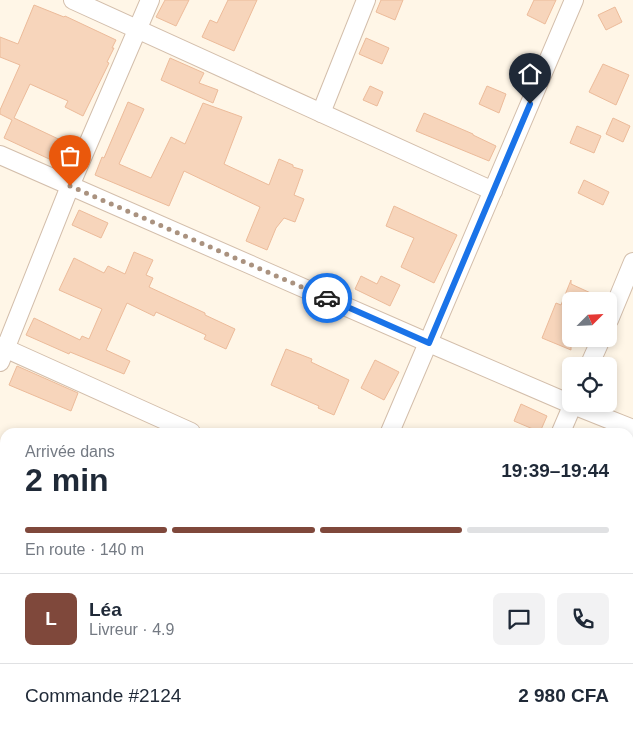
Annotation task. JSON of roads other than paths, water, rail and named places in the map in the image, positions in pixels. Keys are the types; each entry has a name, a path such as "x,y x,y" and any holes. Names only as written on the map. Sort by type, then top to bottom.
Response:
{"street":[{"path":"73,0 493,191"},
{"path":"150,0 70,186 2,352 170,428"},
{"path":"321,113 366,0"},
{"path":"392,428 574,0"},
{"path":"0,155 562,400"},
{"path":"618,298 633,262"},
{"path":"564,428 570,412"},
{"path":"590,412 630,428"}]}
